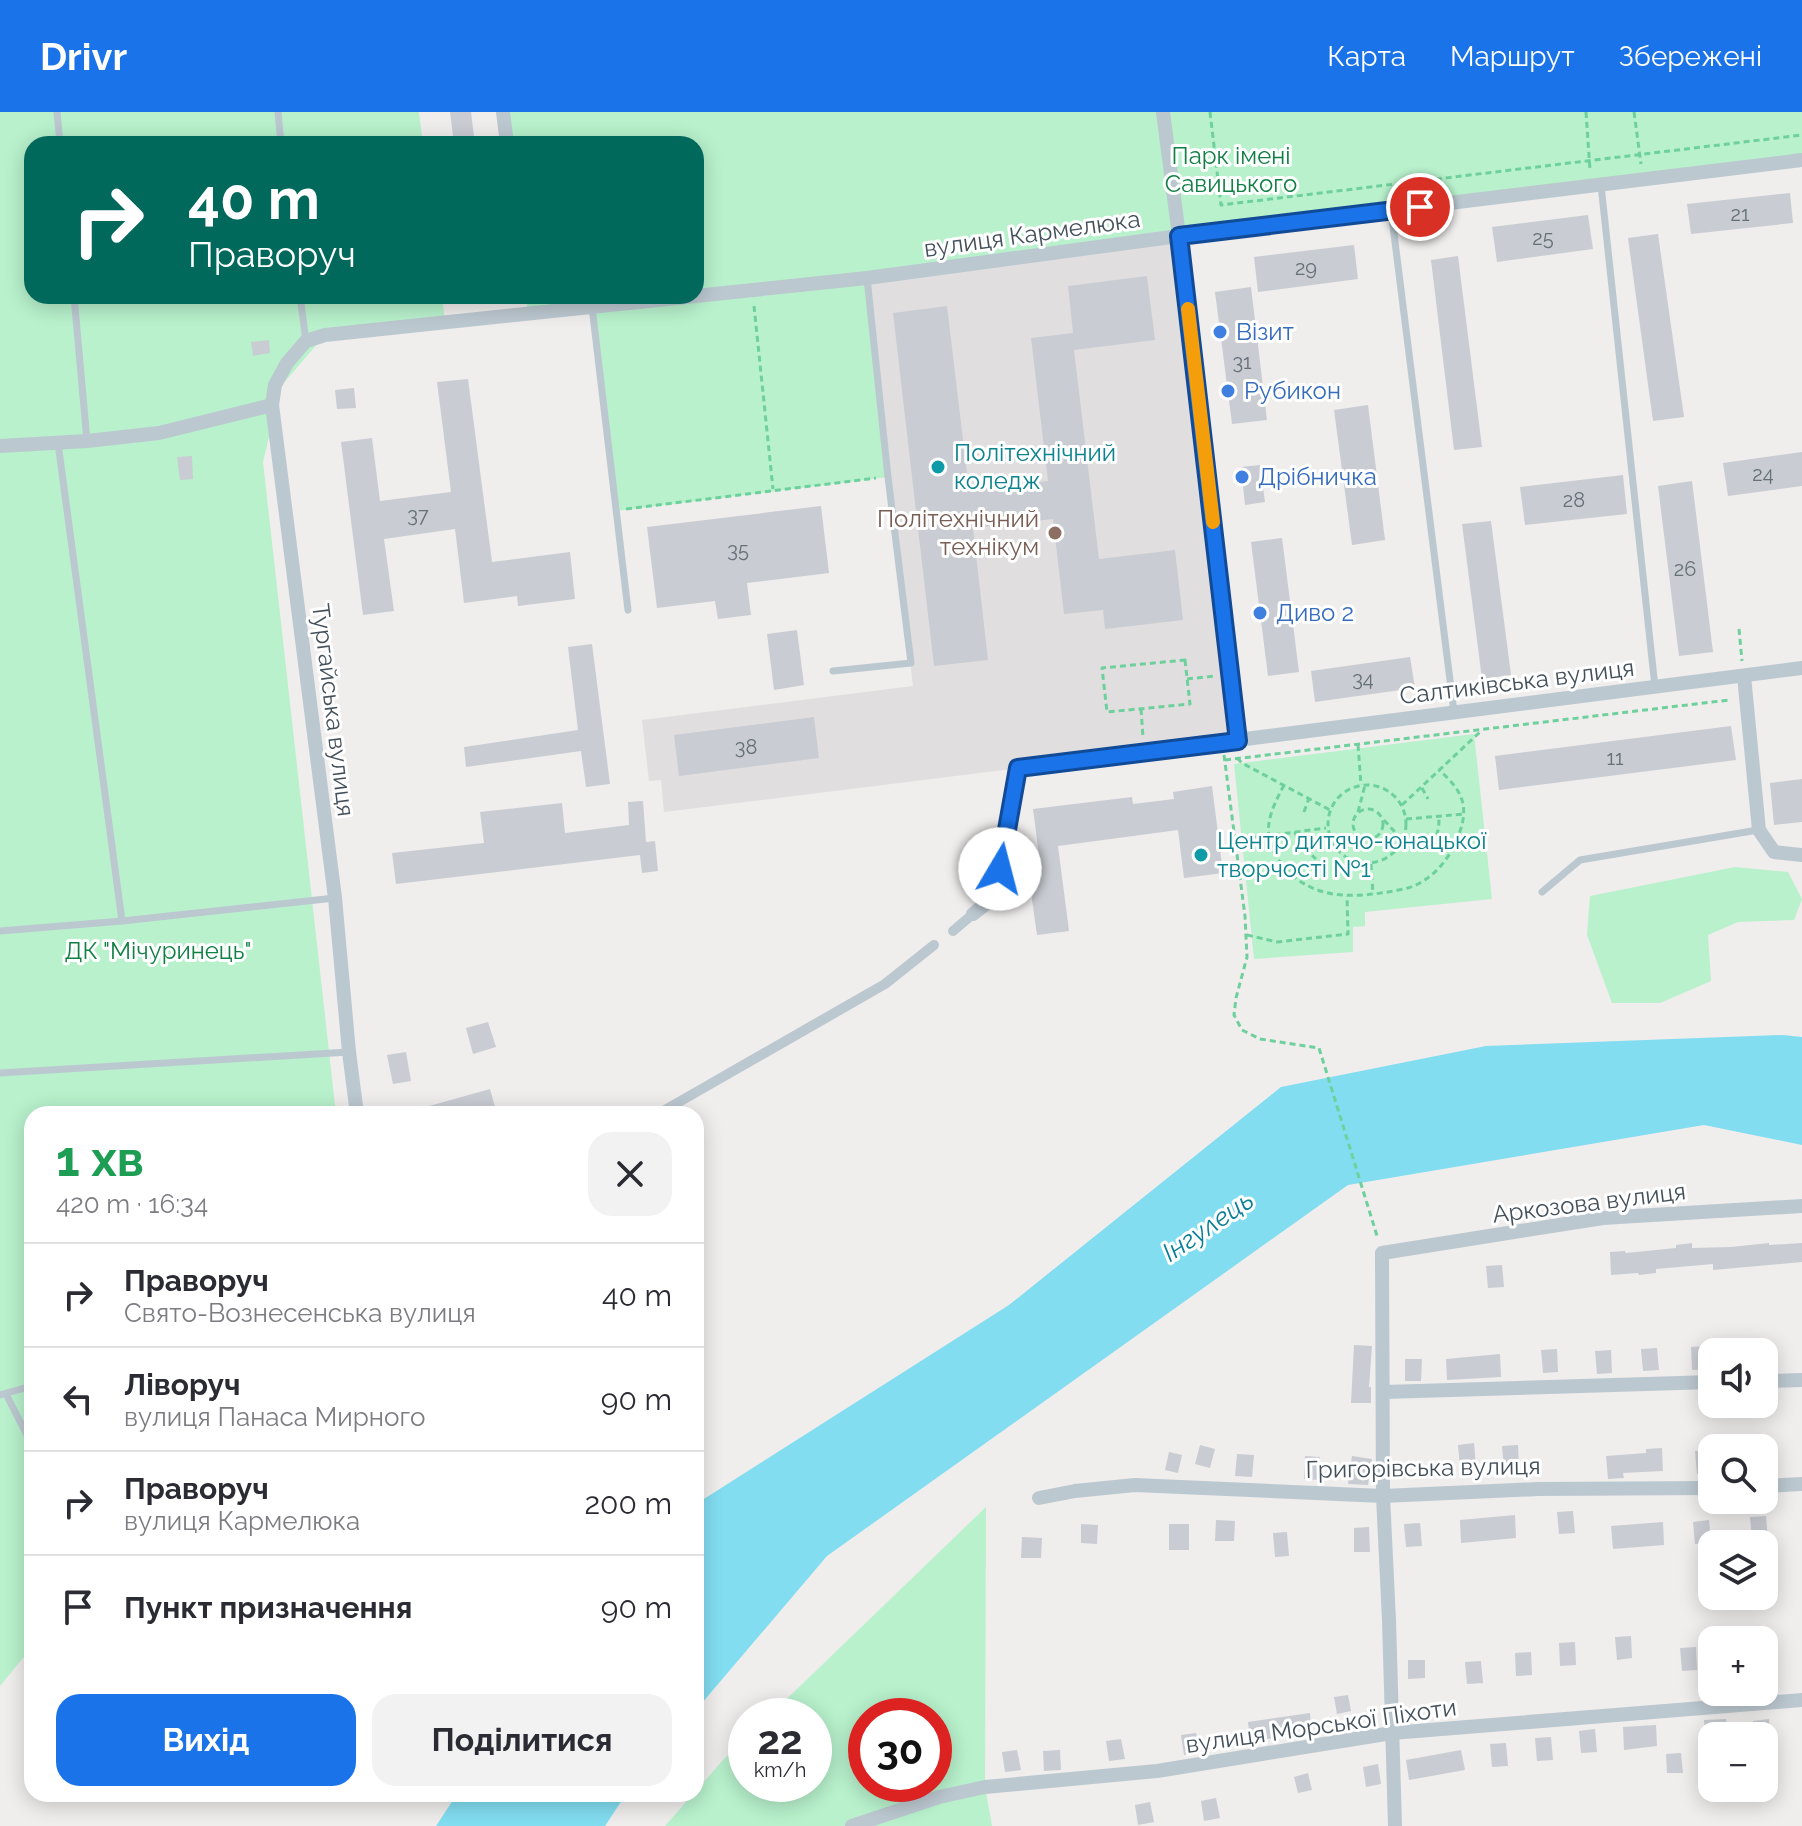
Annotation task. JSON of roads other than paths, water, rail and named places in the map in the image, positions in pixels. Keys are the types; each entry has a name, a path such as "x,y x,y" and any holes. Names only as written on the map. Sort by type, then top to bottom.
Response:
{"street":[{"path":"503,112 506,136"},
{"path":"1163,112 1238,741"},
{"name":"вулиця Кармелюка","path":"704,295 867,278 1179,236 1802,160"},
{"path":"527,304 528,313"},
{"name":"вулиця Кармелюка","path":"306,341 325,335 620,304"},
{"name":"Тургайська вулиця","path":"306,341 287,363 275,385 272,405 335,898 356,1106"},
{"path":"0,446 159,433 272,405"},
{"name":"Салтиківська вулиця","path":"973,914 987,903 1000,869 1018,768 1802,668"},
{"path":"1744,676 1759,830 1774,852 1802,855"},
{"path":"953,931 973,914"},
{"path":"672,1106 885,984 934,945"},
{"name":"Аркозова вулиця","path":"1384,1392 1382,1253 1603,1218 1802,1206"},
{"path":"1778,1381 1802,1380"},
{"path":"1395,1826 1383,1496 1384,1392 1698,1382"},
{"path":"1778,1485 1802,1484"},
{"name":"Григорівська вулиця","path":"1039,1498 1135,1485 1383,1496 1538,1489 1698,1488"},
{"name":"вулиця Морської Піхоти","path":"852,1826 939,1797 985,1787 1157,1771 1392,1733 1802,1700"}],"lane":[{"path":"57,112 59,136"},
{"path":"278,112 280,136"},
{"path":"1596,185 1655,687"},
{"path":"1391,210 1454,712"},
{"path":"833,671 911,663 867,278"},
{"path":"75,304 87,441"},
{"path":"301,304 306,341"},
{"path":"592,307 628,610"},
{"path":"58,441 122,921"},
{"path":"1542,892 1580,860 1759,830"},
{"path":"0,931 335,898"},
{"path":"0,1073 349,1052"},
{"path":"24,1388 3,1395 24,1431"}],"water":[{"name":"Інгулець","path":"1783,1035 1802,1037 1802,1145 1704,1125 1348,1185 827,1556 704,1701 704,1499 1009,1305 1281,1087 1486,1046"},
{"path":"452,1802 621,1802 605,1826 436,1826"}],"place":[{"name":"Візит","path":"1220,332"},
{"name":"Рубикон","path":"1228,391"},
{"name":"Політехнічний коледж","path":"938,467"},
{"name":"Дрібничка","path":"1242,477"},
{"name":"Політехнічний технікум","path":"1055,533"},
{"name":"Диво 2","path":"1260,613"},
{"name":"Центр дитячо-юнацької творчості №1","path":"1201,855"}],"park label":[{"name":"Парк імені Савицького","path":"1231,170"},
{"name":"ДК \"Мічуринець\"","path":"158,951"}]}
